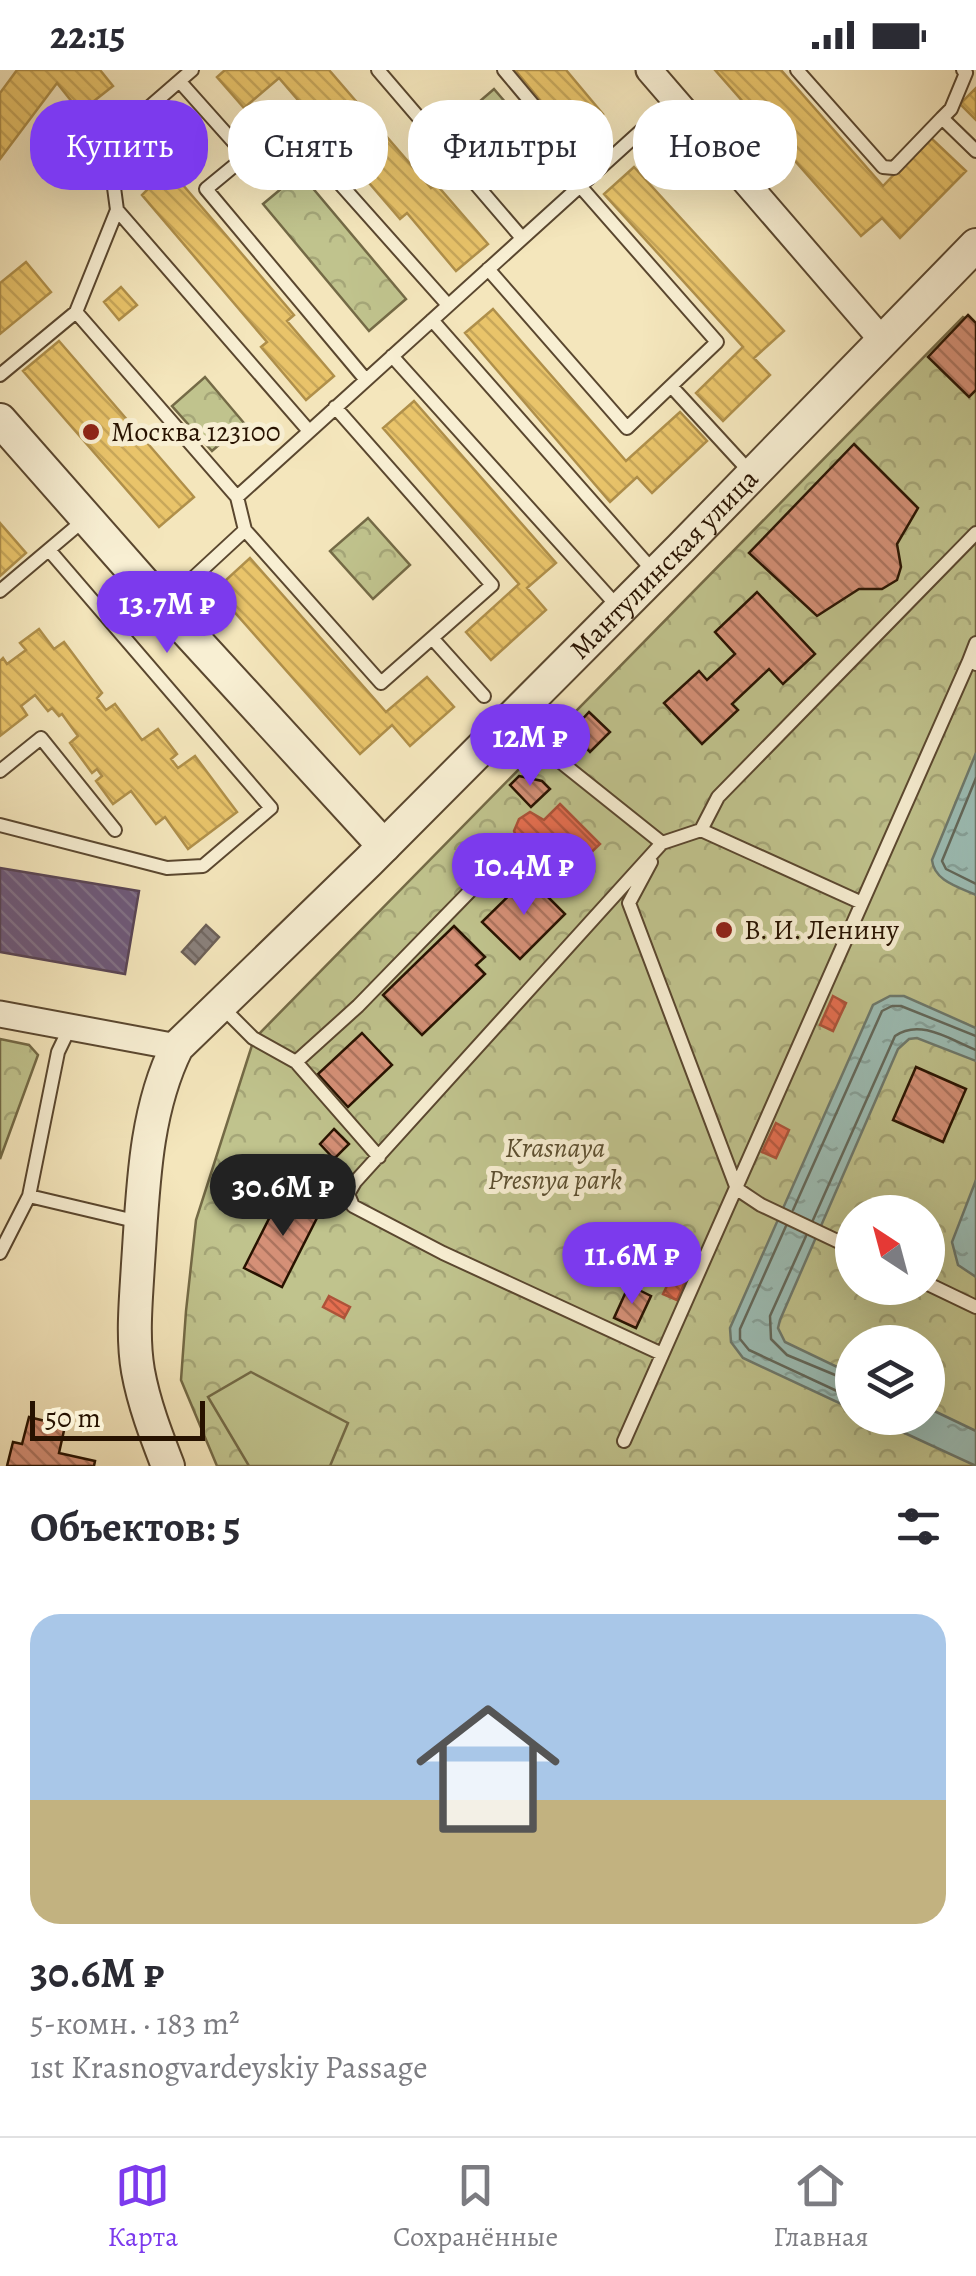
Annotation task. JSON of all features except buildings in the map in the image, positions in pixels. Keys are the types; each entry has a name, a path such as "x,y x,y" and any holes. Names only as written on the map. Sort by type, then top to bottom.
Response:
{"street":[{"path":"649,70 675,100"},
{"path":"753,190 882,340"},
{"name":"Мантулинская улица","path":"177,1047 656,574 976,245"},
{"path":"0,420 163,606 384,846"},
{"path":"0,1014 177,1047 164,1074 152,1117 134,1327 146,1407 168,1466"}],"lane":[{"path":"0,375 76,312 117,210 108,143 192,70"},
{"path":"378,70 522,238"},
{"path":"504,70 529,100"},
{"path":"797,70 882,167 894,168 951,110 966,74 963,70"},
{"path":"181,83 228,136"},
{"path":"942,118 976,151"},
{"path":"613,156 633,138"},
{"path":"228,171 206,189 366,380"},
{"path":"345,190 448,306"},
{"path":"237,497 576,190"},
{"path":"488,270 627,428 717,342 584,190"},
{"path":"117,210 309,431"},
{"path":"76,312 237,497 245,530 381,682 492,584 335,407"},
{"path":"432,320 656,574"},
{"path":"392,356 620,609"},
{"path":"671,386 752,475"},
{"path":"0,592 86,518"},
{"path":"163,606 245,530"},
{"path":"701,830 718,797 976,533"},
{"path":"0,825 167,868 203,866 271,808 49,550"},
{"path":"432,638 484,696"},
{"path":"624,1441 862,903 973,663 976,642"},
{"path":"517,712 562,763 662,843"},
{"path":"0,771 41,738 115,830"},
{"path":"662,1354 443,1253 353,1206 348,1194 662,843 701,830 862,903"},
{"path":"629,902 662,843"},
{"path":"296,1062 358,1006 511,849"},
{"path":"613,898 629,902"},
{"path":"629,902 738,1189 835,1240"},
{"path":"219,1004 254,1038 296,1062 379,1157"},
{"path":"0,1253 29,1196 58,1052 70,1027"},
{"path":"29,1196 141,1222"},
{"path":"945,1292 976,1307"}],"green space":[{"path":"494,89 503,100 481,100"},
{"path":"280,190 314,190 406,299 369,331 263,204"},
{"name":"Krasnaya Presnya park","path":"963,317 976,324 976,1466 217,1466 181,1380 196,1220 254,1039"},
{"path":"205,377 244,423 212,451 172,406"},
{"path":"368,518 410,565 373,599 330,551"},
{"path":"0,1039 29,1045 38,1055 0,1159"},
{"path":"251,1372 348,1423 330,1466 249,1466 208,1397"}],"water":[{"path":"976,753 976,895 942,878 932,860"},
{"path":"890,996 904,996 976,1028 976,1061 917,1038 909,1039 898,1049 780,1320 778,1328 785,1342 835,1366 835,1401 743,1358 731,1342 730,1328 873,1005"},
{"path":"976,1180 976,1277 958,1265 952,1242"},
{"path":"945,1416 976,1431 976,1466 909,1435 945,1435"}],"place":[{"name":"Москва 123100","path":"91,432"},
{"name":"В. И. Ленину","path":"724,930"}]}
